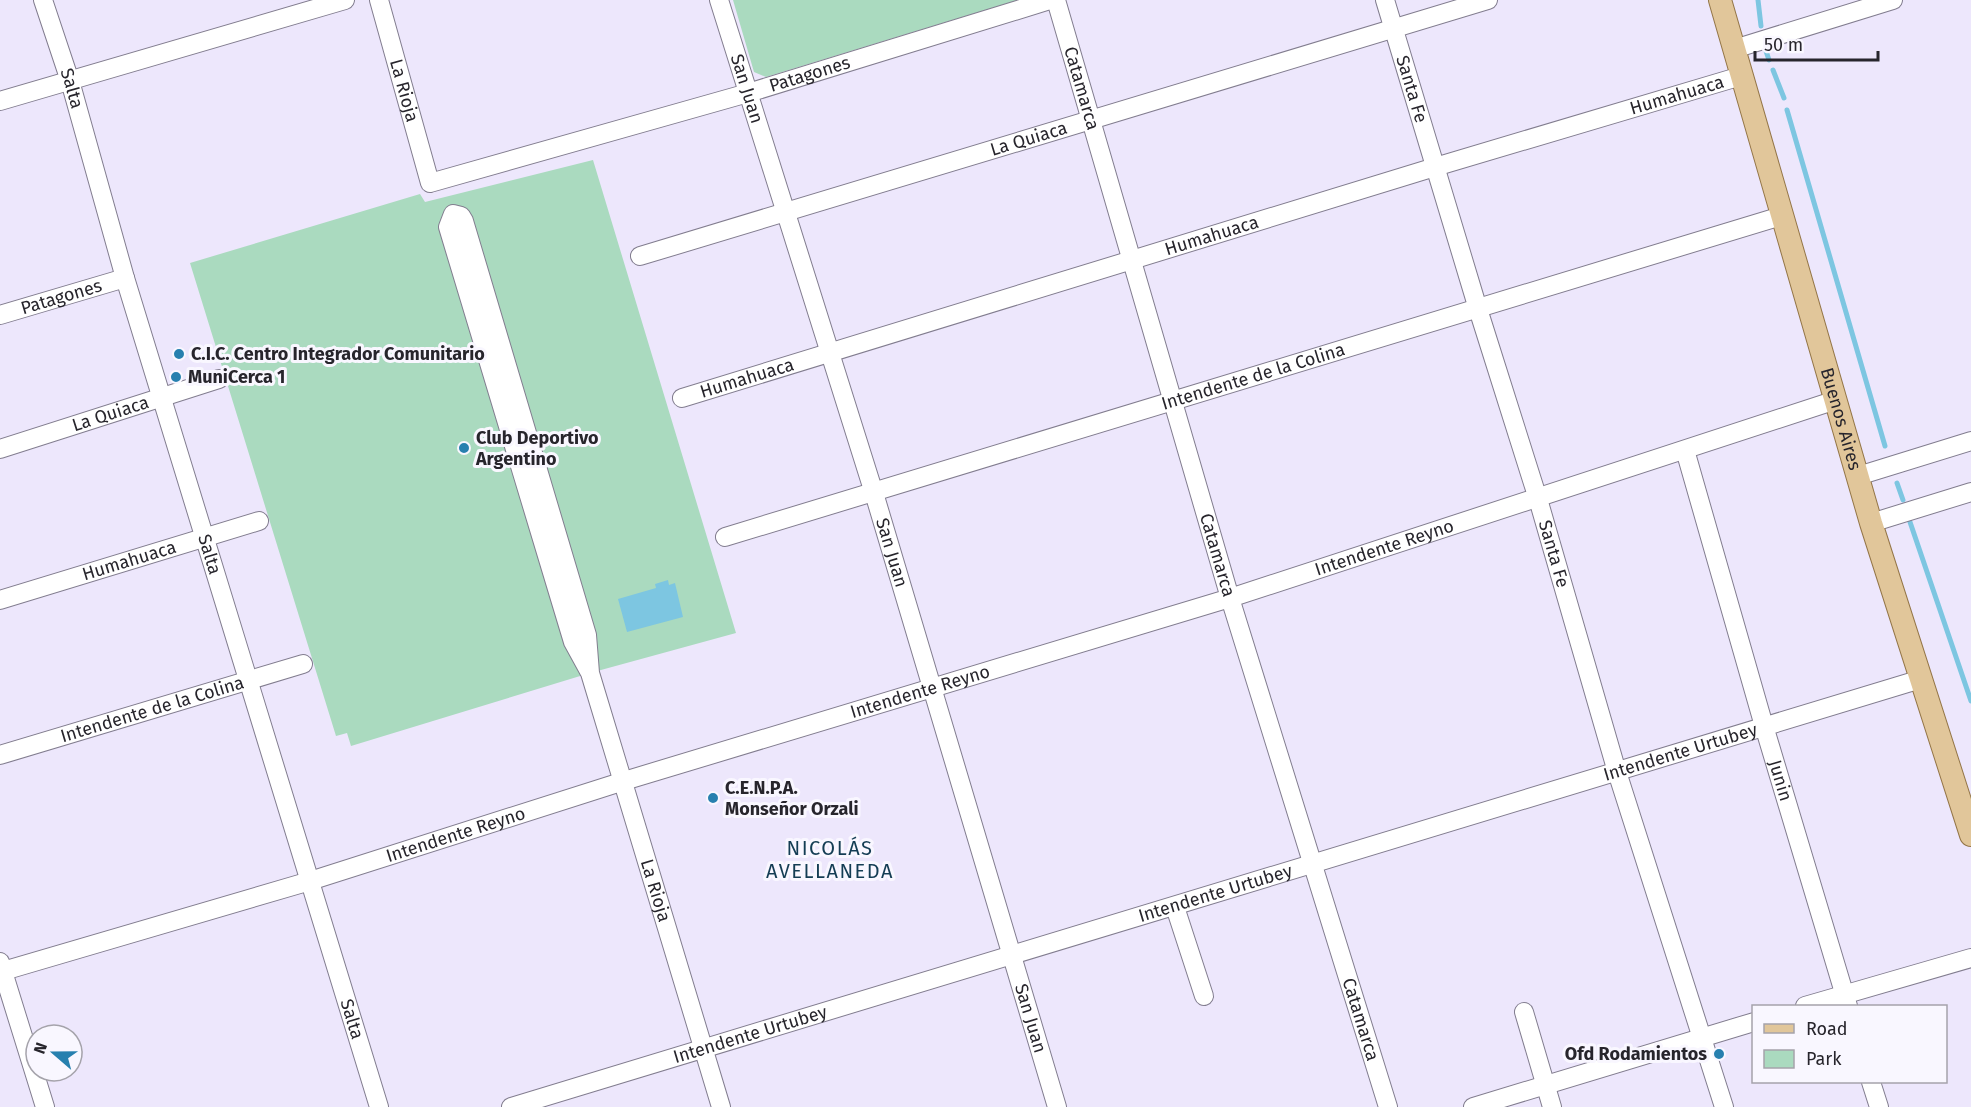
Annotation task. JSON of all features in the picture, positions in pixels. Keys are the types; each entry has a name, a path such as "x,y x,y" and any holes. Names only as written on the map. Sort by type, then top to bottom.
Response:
{"main road":[{"name":"Buenos Aires","path":"1720,0 1872,524 1971,835"}],"street":[{"name":"Salta","path":"43,0 70,81 161,397 379,1107"},
{"path":"0,101 345,0"},
{"name":"La Rioja","path":"379,0 430,183"},
{"name":"San Juan","path":"719,0 784,214 874,493 1057,1107"},
{"name":"Patagones","path":"430,183 748,93 1050,0"},
{"name":"Catamarca","path":"1056,0 1230,598 1388,1107"},
{"name":"Santa Fe","path":"1385,0 1538,500 1617,772 1724,1107"},
{"name":"La Quiaca","path":"639,256 1488,0"},
{"path":"1734,49 1893,0"},
{"name":"Humahuaca","path":"682,398 1435,167 1741,76"},
{"path":"453,214 461,216 464,221 532,477 448,227 453,214"},
{"name":"Intendente de la Colina","path":"724,537 1174,403 1781,216"},
{"name":"Patagones","path":"0,315 125,278"},
{"name":"La Quiaca","path":"0,448 219,379"},
{"name":"Intendente Reyno","path":"1,969 310,881 624,781 1230,598 1538,500 1836,400"},
{"path":"1858,476 1971,441"},
{"name":"Junin","path":"1685,450 1846,1001"},
{"name":"La Rioja","path":"532,477 587,635 590,673 721,1107"},
{"path":"1872,524 1971,492"},
{"name":"Humahuaca","path":"0,600 204,535 259,521"},
{"name":"Intendente de la Colina","path":"0,755 303,664"},
{"name":"Intendente Urtubey","path":"511,1107 1921,679"},
{"path":"1175,907 1204,996"},
{"path":"1813,1005 1846,1001 1971,958"},
{"path":"1,969 45,1107"},
{"path":"1524,1012 1552,1107"},
{"path":"1473,1107 1545,1083 1752,1023"},
{"path":"1871,1083 1879,1107"}],"green space":[{"path":"733,0 1018,0 766,77 754,72"},
{"name":"Club Deportivo Argentino","path":"593,160 736,633 590,673 351,746 347,733 336,736 190,263 420,194 425,202"}],"water":[{"path":"668,580 669,585 675,583 683,617 627,632 618,599 656,588 655,584"}],"waterway":[{"path":"1758,0 1761,26"},
{"path":"1766,51 1769,60"},
{"path":"1773,70 1784,98"},
{"path":"1787,110 1885,446"},
{"path":"1897,483 1903,500"},
{"path":"1910,522 1971,701"}],"place":[{"name":"C.I.C. Centro Integrador Comunitario","path":"179,354"},
{"name":"MuniCerca 1","path":"176,377"},
{"name":"Club Deportivo Argentino","path":"464,448"},
{"name":"C.E.N.P.A. Monseñor Orzali","path":"713,798"},
{"name":"Ofd Rodamientos","path":"1719,1054"}],"district":[{"name":"NICOLÁS AVELLANEDA","path":"830,860"}]}
